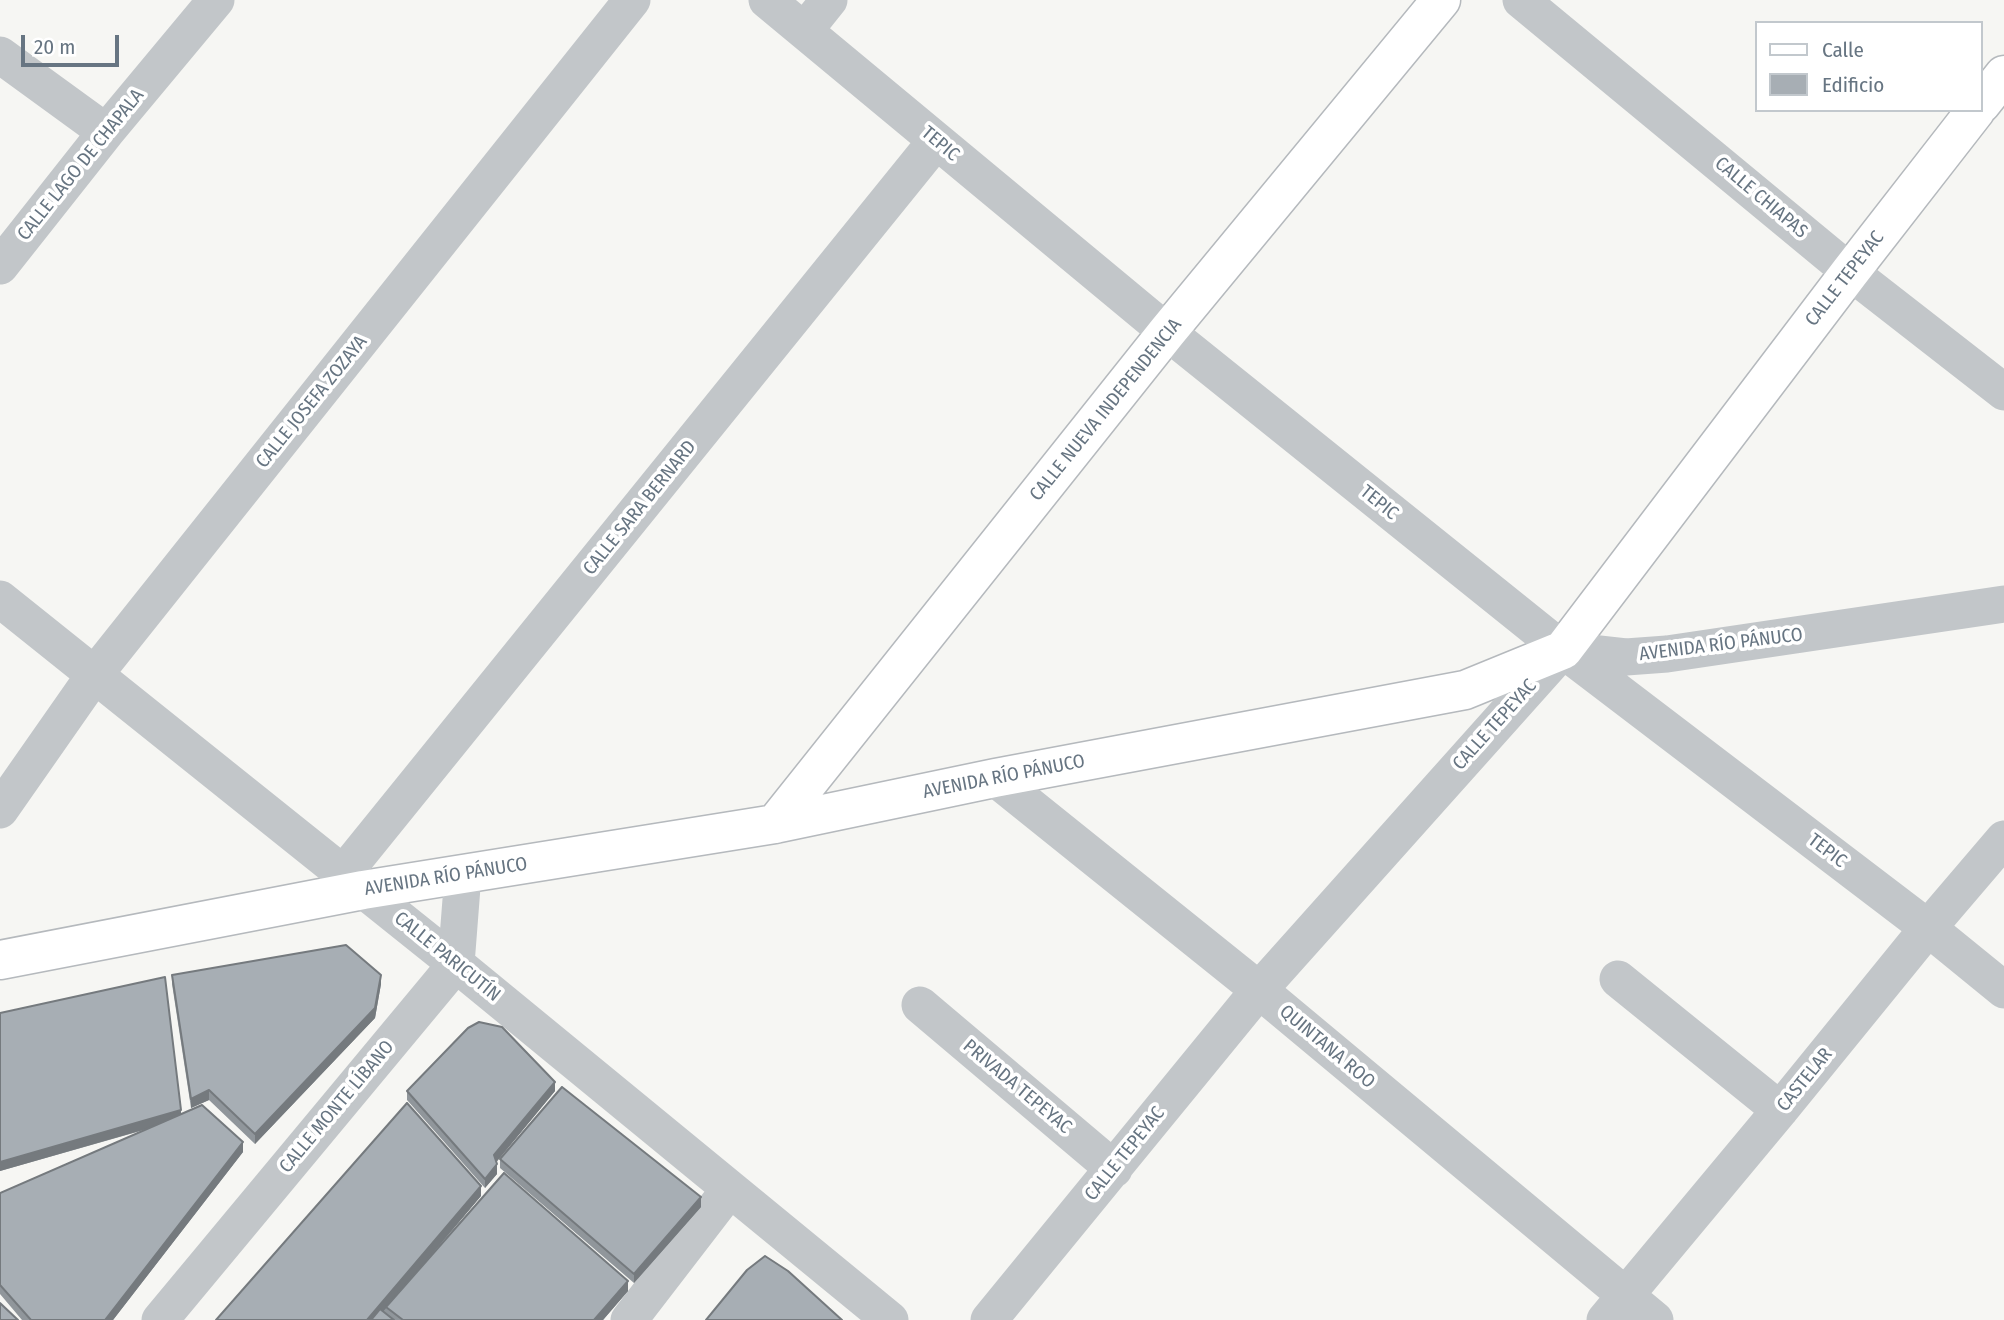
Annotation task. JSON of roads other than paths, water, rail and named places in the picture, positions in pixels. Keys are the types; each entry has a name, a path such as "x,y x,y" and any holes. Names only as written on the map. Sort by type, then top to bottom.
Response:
{"street":[{"name":"CALLE LAGO DE CHAPALA","path":"0,266 106,132 216,0"},
{"name":"CALLE JOSEFA ZOZAYA","path":"0,810 95,674 632,0"},
{"name":"TEPIC","path":"767,0 1167,332 1563,650 2004,989"},
{"path":"804,30 830,0"},
{"name":"CALLE NUEVA INDEPENDENCIA","path":"775,824 1167,332 1441,0"},
{"name":"CALLE CHIAPAS","path":"1521,0 1850,272 2004,392"},
{"path":"0,55 106,132"},
{"path":"1983,101 2004,75"},
{"name":"CALLE TEPEYAC","path":"989,1320 1259,990 1563,650 1974,112"},
{"name":"CALLE SARA BERNARD","path":"353,882 936,141"},
{"name":"CALLE PARICUTÍN","path":"0,599 456,964 890,1320"},
{"name":"AVENIDA RÍO PÁNUCO","path":"0,960 353,882 463,874 775,824 995,778 1465,690 1563,650 1626,657 1667,653 2004,604"},
{"name":"QUINTANA ROO","path":"995,778 1259,990 1615,1307 1655,1320"},
{"name":"CASTELAR","path":"1615,1307 2004,839"},
{"path":"456,964 463,874"},
{"name":"CALLE MONTE LÍBANO","path":"160,1320 456,964"},
{"path":"1618,979 1780,1110"},
{"name":"PRIVADA TEPEYAC","path":"920,1005 1114,1168"},
{"path":"629,1320 729,1190"}]}
